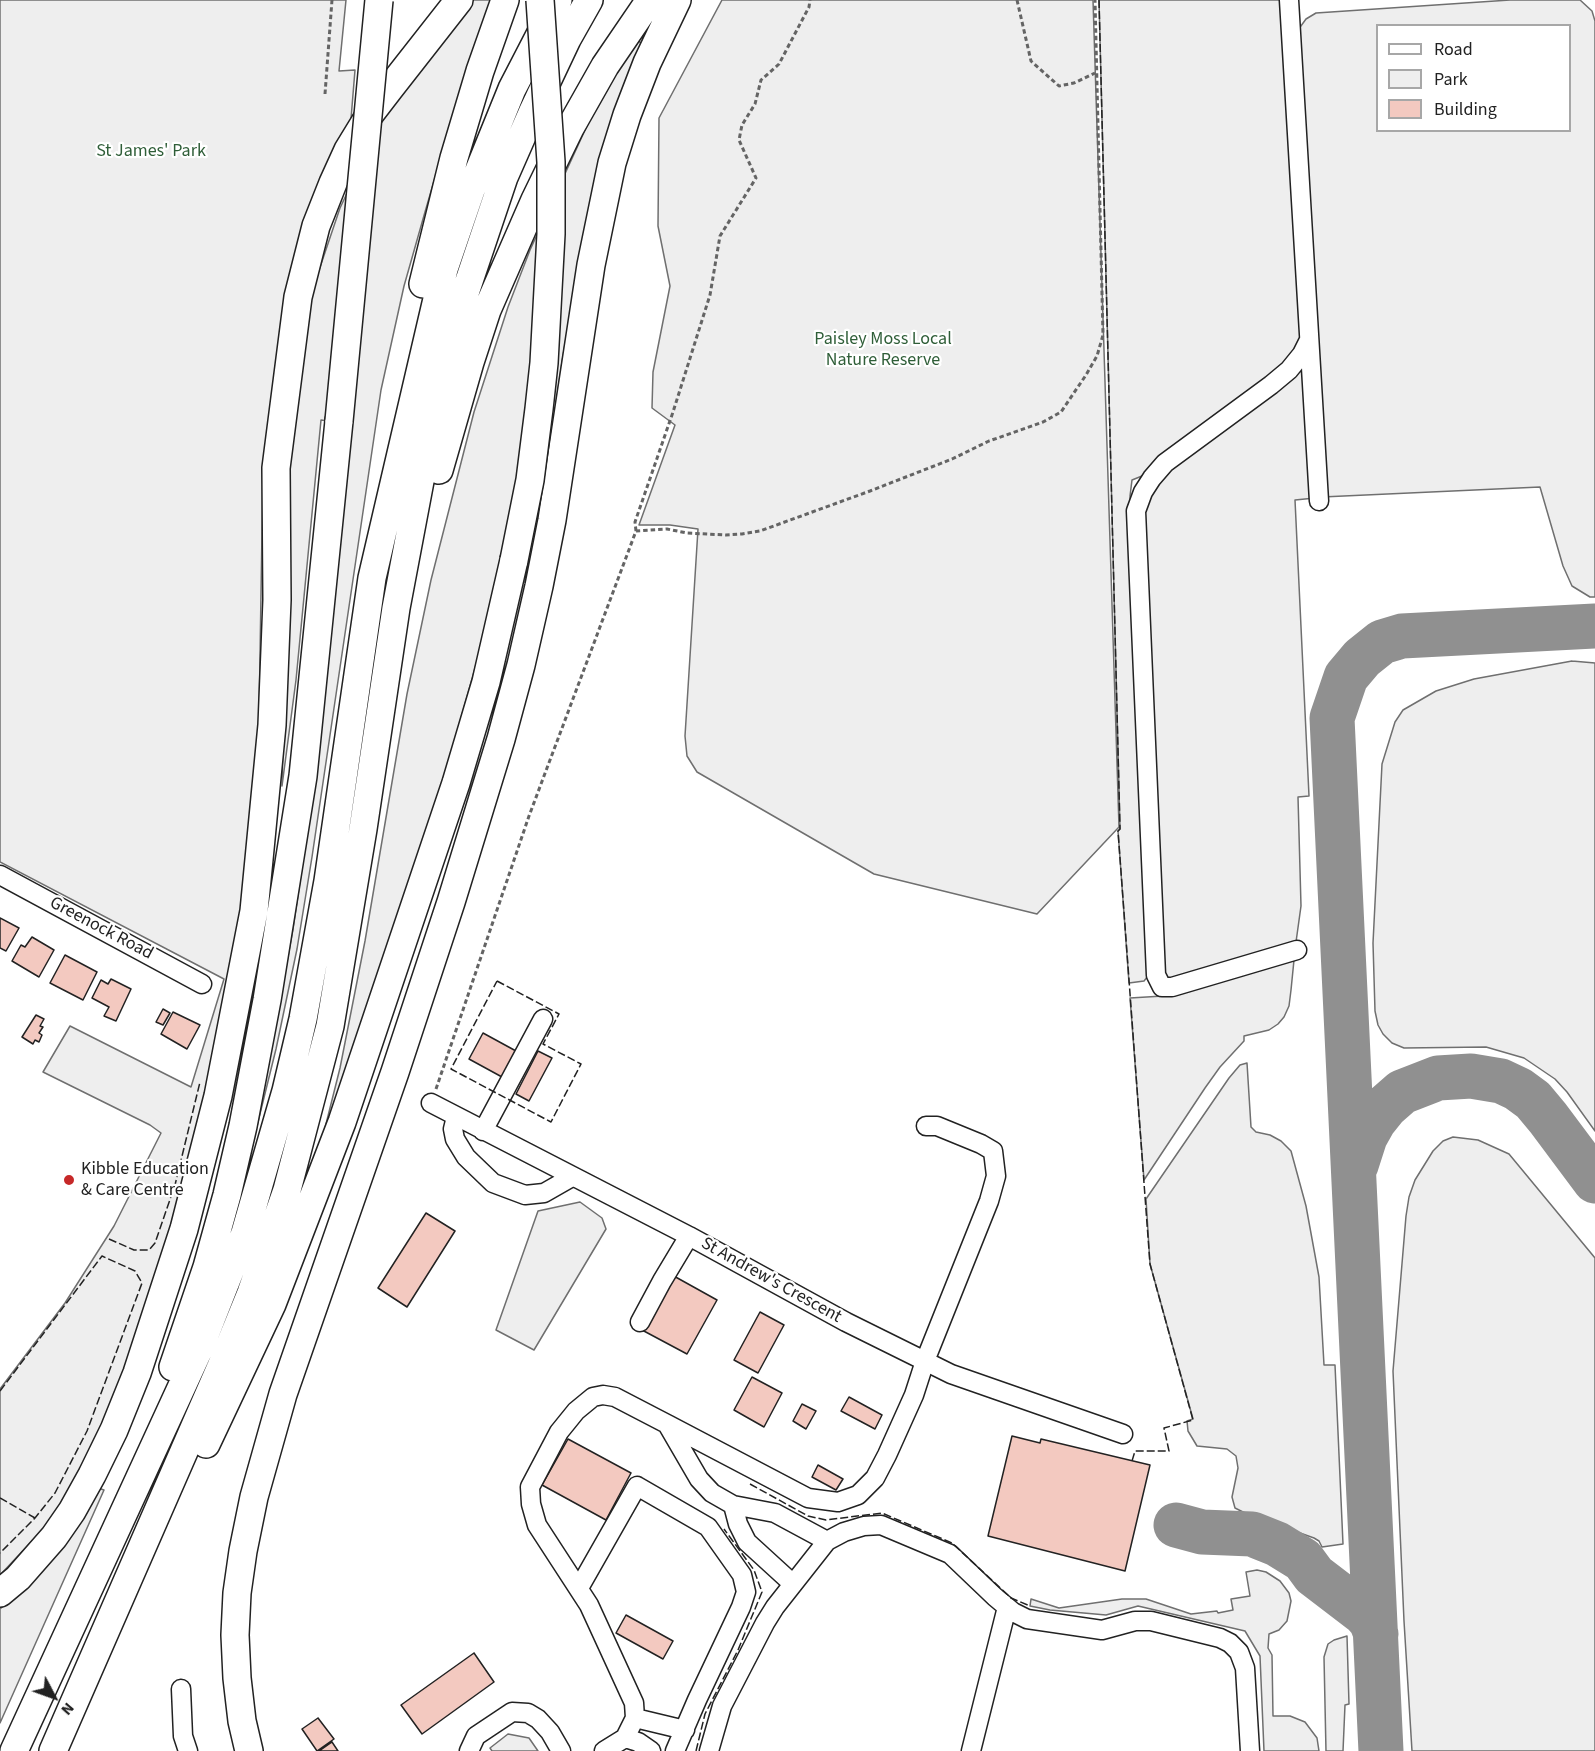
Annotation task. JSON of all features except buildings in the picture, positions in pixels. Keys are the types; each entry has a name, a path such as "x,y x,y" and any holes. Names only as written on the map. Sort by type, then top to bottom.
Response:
{"highway":[{"path":"85,1598 183,1341 221,1215 243,1126 267,1000 303,776 379,0"},
{"path":"0,1593 18,1578 54,1537 92,1475 114,1430 136,1373 184,1229 218,1096 254,911 272,725 277,600 276,468 297,297 316,226 348,150 383,97 459,0"},
{"path":"15,1751 200,1347 245,1233 286,1092 315,954 339,813 393,429 427,265 454,158 480,71 505,0"},
{"path":"55,1751 242,1371 272,1304 342,1122 456,783 486,682 530,480 544,363 550,244 551,162 540,0"},
{"path":"372,578 444,269 471,190 512,89 558,0"},
{"path":"55,1751 251,1293 287,1190 330,1026 363,829 396,608 417,492 442,378 466,290 504,177 543,90 589,0"},
{"path":"363,829 435,485 484,320 535,200 570,128 605,66 650,0"},
{"path":"249,1751 242,1721 235,1635 237,1593 254,1497 283,1394 395,1072 451,902 522,665 552,520 591,265 612,163 647,63 677,0"}],"street":[{"path":"1289,0 1319,501"},
{"path":"1297,950 1172,987 1162,987 1156,975 1136,511 1143,492 1165,463 1271,386 1296,362 1309,340"},
{"name":"Greenock Road","path":"0,875 202,984"},
{"path":"483,1131 543,1019"},
{"name":"St Andrew's Crescent","path":"431,1103 689,1236 846,1322 951,1374 1123,1434"},
{"path":"456,1117 453,1129 455,1139 466,1157 493,1183 525,1195 544,1193 572,1177"},
{"path":"604,1751 625,1738 636,1718 634,1703 589,1605 533,1515 530,1487 559,1432 576,1411 593,1397 603,1395 615,1397 808,1498 838,1502 858,1495 875,1478 914,1395 925,1361 989,1201 996,1176 993,1151 937,1126 926,1126"},
{"path":"640,1322 689,1236"},
{"path":"668,1424 699,1479 712,1493 733,1505 775,1513 827,1541"},
{"path":"579,1587 637,1486 708,1527 742,1575 746,1592 741,1607 675,1751"},
{"path":"733,1505 738,1524 747,1542 793,1584"},
{"path":"709,1751 722,1706 737,1676 765,1623 793,1584 827,1541 844,1532 864,1526 881,1525 950,1554 1007,1607 1027,1619 1102,1630 1135,1622 1151,1621 1220,1638 1230,1643 1239,1652 1245,1668 1250,1751"},
{"path":"971,1751 1007,1607"},
{"path":"181,1689 183,1737 188,1751"},
{"path":"469,1751 476,1736 512,1712 528,1713 538,1719 550,1732 561,1751"},
{"path":"636,1718 685,1730"},
{"path":"625,1738 638,1742 651,1751"}],"path":[{"path":"324,94 332,0"},
{"path":"431,1103 529,816 636,531 635,522 710,295 720,236 756,178 739,140 742,125 755,104 761,80 780,64 809,7 810,0"},
{"path":"1017,0 1031,61 1045,74 1059,86 1074,83 1096,73"},
{"path":"636,531 667,529 706,535 760,531 922,471 989,441 1043,423 1061,412 1097,356 1103,335 1095,0"}],"green space":[{"name":"St James' Park","path":"0,0 346,0 339,71 355,70 350,131 263,469 258,781 225,1026 161,1261 101,1436 62,1509 0,1575 0,1389 65,1303 114,1226 161,1133 150,1125 43,1072 70,1026 191,1087 224,979 0,862"},
{"path":"472,0 494,0 446,140 425,212 404,286 381,390 297,949 257,1126 293,929 316,773 352,424 321,420 296,680 282,786 290,433 313,288 340,208 382,119"},
{"name":"Paisley Moss Local Nature Reserve","path":"722,0 1093,0 1119,827 1037,914 874,874 697,772 687,756 685,736 698,529 670,525 639,525 675,425 652,408 653,372 670,286 658,226 659,118"},
{"path":"1099,0 1285,0 1304,337 1289,360 1147,474 1132,480 1130,496 1148,976 1144,981 1129,983 1118,831 1120,829"},
{"path":"1510,0 1580,0 1592,11 1595,21 1595,597 1590,597 1572,586 1563,566 1540,487 1322,497 1298,30 1306,19 1316,13"},
{"path":"638,39 643,47 583,239 562,362 534,562 514,560 479,654 440,793 321,1144 340,1068 365,941 407,694 431,580 474,412 508,307 530,250 608,80"},
{"path":"1307,365 1315,498 1295,500 1309,796 1298,797 1301,906 1296,942 1165,980 1140,513 1165,471"},
{"path":"1572,661 1595,663 1595,1131 1555,1079 1524,1058 1486,1047 1404,1048 1392,1043 1383,1034 1375,1011 1373,943 1382,764 1395,722 1403,710 1436,691 1474,679"},
{"path":"1294,960 1289,1006 1284,1017 1269,1030 1244,1036 1244,1041 1220,1067 1144,1180 1130,998 1179,993"},
{"path":"1247,1063 1251,1127 1256,1132 1270,1135 1281,1141 1291,1151 1306,1206 1319,1277 1324,1365 1335,1365 1343,1544 1322,1547 1314,1538 1235,1508 1232,1497 1238,1468 1236,1456 1227,1449 1197,1446 1188,1431 1187,1421 1193,1419 1150,1264 1146,1199 1229,1078 1240,1065"},
{"path":"1453,1137 1478,1140 1509,1154 1595,1258 1595,1751 1412,1751 1393,1371 1409,1197 1415,1180 1433,1151 1443,1141"},
{"path":"580,1202 602,1218 606,1229 534,1350 496,1330 538,1211"},
{"path":"98,1488 104,1490 0,1723 0,1609 26,1586"},
{"path":"1257,1570 1266,1572 1280,1581 1289,1593 1291,1601 1287,1621 1279,1630 1269,1634 1268,1648 1272,1655 1273,1716 1290,1716 1305,1722 1317,1738 1319,1751 1264,1751 1260,1656 1245,1631 1138,1606 1106,1615 1030,1606 1031,1599 1059,1608 1122,1599 1146,1599 1191,1614 1217,1611 1218,1613 1233,1610 1231,1599 1250,1596 1246,1572"},
{"path":"1347,1636 1349,1704 1345,1705 1343,1751 1326,1751 1324,1657 1328,1644"},
{"path":"508,1734 529,1738 538,1751 492,1751 490,1748"}],"taxiway":[{"path":"1381,1751 1332,718 1346,677 1362,658 1382,642 1402,636 1595,626"},
{"path":"1356,1165 1365,1137 1374,1121 1402,1092 1438,1078 1471,1076 1501,1081 1518,1089 1533,1100 1595,1181"},
{"path":"1176,1525 1202,1532 1252,1534 1277,1544 1303,1560 1314,1575 1365,1614 1371,1621 1376,1634"}],"fence":[{"path":"1099,0 1120,829 1118,831 1150,1264 1193,1420 1164,1428 1169,1451 1135,1451 1132,1461"},
{"path":"497,981 559,1014 543,1044 581,1064 551,1122 451,1069 497,981"},
{"path":"109,1239 134,1250 149,1250 155,1243 175,1185 200,1082"},
{"path":"0,1391 102,1256 135,1271 142,1283 87,1431 55,1493 35,1518 0,1553"},
{"path":"750,1484 808,1516 826,1520 882,1513 952,1543 1011,1598 1030,1606"},
{"path":"0,1498 35,1518"},
{"path":"696,1751 705,1714 738,1650 762,1592 754,1570 724,1529"}],"place":[{"name":"Kibble Education & Care Centre","path":"69,1180"}]}
